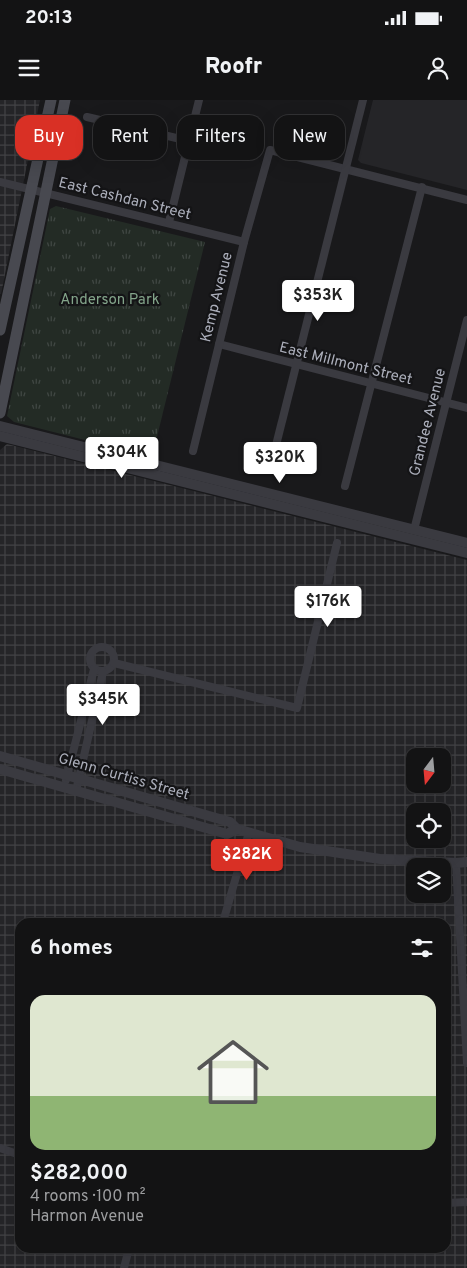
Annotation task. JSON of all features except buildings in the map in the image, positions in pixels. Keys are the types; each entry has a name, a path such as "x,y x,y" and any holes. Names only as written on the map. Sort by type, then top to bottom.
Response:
{"main road":[{"path":"0,330 51,100"},
{"path":"0,414 65,100"}],"street":[{"path":"195,115 199,100"},
{"path":"270,469 363,100"},
{"path":"87,117 177,137"},
{"name":"Kemp Avenue","path":"193,451 244,242 270,150 346,170"},
{"path":"169,222 184,160"},
{"path":"346,170 422,187 467,200"},
{"name":"East Cashdan Street","path":"0,182 169,222 244,242"},
{"path":"345,486 422,187"},
{"name":"Grandee Avenue","path":"413,535 467,320"},
{"name":"East Millmont Street","path":"219,344 467,408"},
{"path":"0,426 413,535 467,553"},
{"path":"0,436 413,535 467,543"},
{"path":"114,663 298,708 337,543"},
{"path":"64,788 94,669 90,661 96,649 105,648 110,650 113,654 114,663 112,667 103,672 94,669"},
{"path":"76,791 103,672"},
{"name":"Glenn Curtiss Street","path":"0,756 230,822 237,829 300,847 380,859 456,864 467,862"},
{"name":"Glenn Curtiss Street","path":"0,769 227,834 237,829"},
{"path":"223,918 249,832"},
{"path":"456,864 467,1063"},
{"path":"0,1148 15,1153"},
{"path":"451,1202 467,1202"},
{"path":"124,1268 128,1253"}],"shaded area":[{"path":"0,100 40,100 37,115 15,115 15,160 28,160 0,294"},
{"path":"373,100 467,100 467,190 361,163 358,160"},
{"path":"7,444 467,560 467,1268 0,1268 0,450"}],"green space":[{"name":"Anderson Park","path":"56,206 205,242 152,457 14,422 7,416 50,209"}]}
